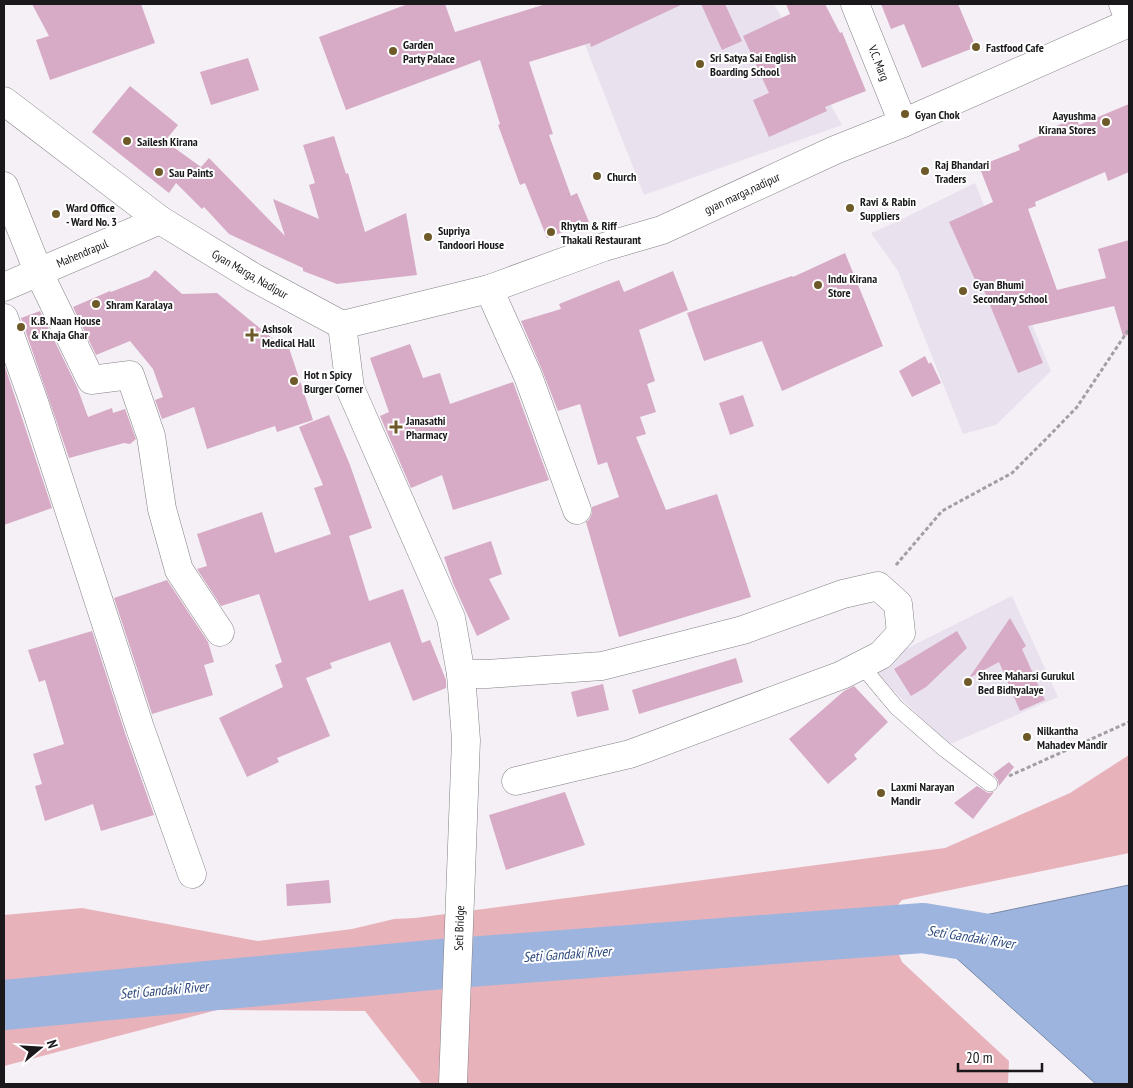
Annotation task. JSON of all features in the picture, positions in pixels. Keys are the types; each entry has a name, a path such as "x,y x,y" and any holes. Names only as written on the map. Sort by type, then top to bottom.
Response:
{"main road":[{"name":"V.C. Marg","path":"855,4 903,123"},
{"path":"1123,4 1129,19"},
{"name":"gyan marga,nadipur","path":"342,325 489,289 604,247 662,230 835,150 903,123 1129,23"},
{"name":"Gyan Marga, Nadipur","path":"4,101 160,220 253,277 342,325"},
{"path":"4,186 38,271 91,380 130,374 151,436 162,509 179,570 220,632"},
{"name":"Mahendrapul","path":"4,287 160,220"},
{"path":"489,289 528,376 576,510"},
{"path":"4,318 34,402 140,728 192,874"},
{"name":"Seti Bridge","path":"342,325 350,388 451,618 461,674 466,740 453,1084"},
{"path":"461,674 602,666 743,630 843,594 878,586 898,604 901,633 881,655 842,675 630,754 516,781"}],"lane":[{"path":"861,665 896,707 944,749 990,784"}],"path":[{"path":"878,586 942,511 1012,473 1078,407 1129,329"},
{"path":"990,784 1129,722"}],"shaded area":[{"name":"Sri Satya Sai English Boarding School","path":"569,4 774,4 842,125 644,195"},
{"name":"Gyan Bhumi Secondary School","path":"975,183 1051,371 996,425 963,434 898,271 871,233"},
{"name":"Shree Maharsi Gurukul Bed Bidhyalaye","path":"1012,596 1058,697 948,745 870,667"},
{"path":"1129,755 1129,853 902,900 885,920 902,962 1009,1061 1008,1084 422,1084 365,1011 217,1010 4,1066 4,915 82,908 258,941 352,929 394,919 415,918 945,848 1070,793"}],"water":[{"path":"1129,885 1129,1084 1096,1084 923,928"}],"building":[{"path":"32,4 141,4 155,43 50,80 36,40 49,36"},
{"path":"408,4 445,4 455,32 546,4 683,4 591,47 590,43 529,62 553,134 549,135 571,196 577,193 589,222 547,238 525,183 520,185 498,125 500,124 480,60 346,110 319,37"},
{"path":"701,4 725,4 742,41 722,50"},
{"path":"786,4 825,4 840,33 842,32 866,91 825,107 827,111 769,137 753,100 769,93 743,36 790,14"},
{"path":"881,4 958,4 976,47 922,68 904,24 891,29"},
{"path":"248,58 259,90 211,105 200,72"},
{"path":"130,86 178,125 165,141 201,167 209,158 285,236 273,199 319,219 309,185 315,183 303,145 334,136 346,174 348,173 365,232 406,213 417,275 337,284 303,271 303,268 229,234 204,207 202,209 176,183 169,193 92,132"},
{"path":"1129,104 1129,172 1108,181 1105,172 1035,202 1036,206 1028,209 1057,290 1106,278 1098,249 1129,240 1129,335 1123,336 1114,306 1028,326 1043,363 1018,373 980,281 976,282 949,222 993,202 979,166 1020,150 1018,145 1049,132 1048,130 1076,117 1079,125"},
{"path":"845,253 883,346 782,391 762,341 704,361 687,313 793,277"},
{"path":"155,270 182,294 217,293 284,348 289,348 313,420 277,432 275,426 207,449 194,407 162,419 155,400 163,397 153,369 130,341 96,355 73,307 149,277"},
{"path":"673,271 688,310 639,330 655,381 647,384 656,412 640,417 646,434 636,437 666,510 717,494 751,597 619,637 586,522 592,513 592,507 619,497 607,462 598,465 580,404 558,411 521,321 561,309 559,304 619,280 624,292"},
{"path":"40,311 77,387 88,417 112,408 113,413 125,409 136,439 130,444 124,443 69,458 21,318"},
{"path":"410,344 423,378 440,373 450,404 513,382 549,480 453,510 442,475 411,488 380,416 389,412 370,358"},
{"path":"925,356 929,364 931,362 941,383 912,397 899,371"},
{"path":"4,364 52,508 4,525"},
{"path":"743,395 754,426 730,435 719,403"},
{"path":"329,415 350,465 372,528 349,536 369,601 403,589 422,643 430,640 446,680 446,688 413,701 390,642 330,663 332,668 306,678 330,736 277,758 279,762 247,777 219,718 283,687 275,665 282,662 259,594 221,606 197,569 207,566 197,534 262,512 275,553 331,534 314,488 323,485 299,427"},
{"path":"491,541 502,574 489,579 510,619 477,636 453,583 444,557"},
{"path":"167,580 208,642 214,662 204,665 213,695 152,714 114,598"},
{"path":"1010,618 1026,646 1022,649 1045,700 1020,711 999,662 969,678"},
{"path":"92,631 154,815 101,831 93,804 45,821 35,786 42,784 33,754 64,744 45,680 39,682 28,650"},
{"path":"957,631 967,648 926,687 911,696 894,669"},
{"path":"736,658 743,682 639,714 632,690"},
{"path":"603,684 609,710 577,717 571,692"},
{"path":"854,686 888,722 854,755 857,759 828,784 789,739 844,691"},
{"path":"1009,762 1014,767 999,786 998,780 993,774"},
{"path":"977,786 988,793 994,792 973,819 954,803"},
{"path":"565,792 585,845 506,870 489,815"},
{"path":"329,880 331,903 287,906 286,884"}],"waterway":[{"name":"Seti Gandaki River","path":"4,1005 442,964 923,928 1129,963"}],"place":[{"name":"Fastfood Cafe","path":"976,47"},
{"name":"Garden Party Palace","path":"393,51"},
{"name":"Sri Satya Sai English Boarding School","path":"700,64"},
{"name":"Gyan Chok","path":"905,114"},
{"name":"Aayushma Kirana Stores","path":"1106,122"},
{"name":"Sailesh Kirana","path":"127,141"},
{"name":"Raj Bhandari Traders","path":"925,171"},
{"name":"Sau Paints","path":"159,172"},
{"name":"Church","path":"597,176"},
{"name":"Ravi & Rabin Suppliers","path":"850,208"},
{"name":"Ward Office - Ward No. 3","path":"56,214"},
{"name":"Rhytm & Riff Thakali Restaurant","path":"551,232"},
{"name":"Supriya Tandoori House","path":"428,237"},
{"name":"Indu Kirana Store","path":"818,285"},
{"name":"Gyan Bhumi Secondary School","path":"963,291"},
{"name":"Shram Karalaya","path":"96,304"},
{"name":"K.B. Naan House & Khaja Ghar","path":"21,327"},
{"name":"Ashsok Medical Hall","path":"252,335"},
{"name":"Hot n Spicy Burger Corner","path":"294,381"},
{"name":"Janasathi Pharmacy","path":"396,427"},
{"name":"Shree Maharsi Gurukul Bed Bidhyalaye","path":"968,682"},
{"name":"Nilkantha Mahadev Mandir","path":"1027,737"},
{"name":"Laxmi Narayan Mandir","path":"881,793"}]}
